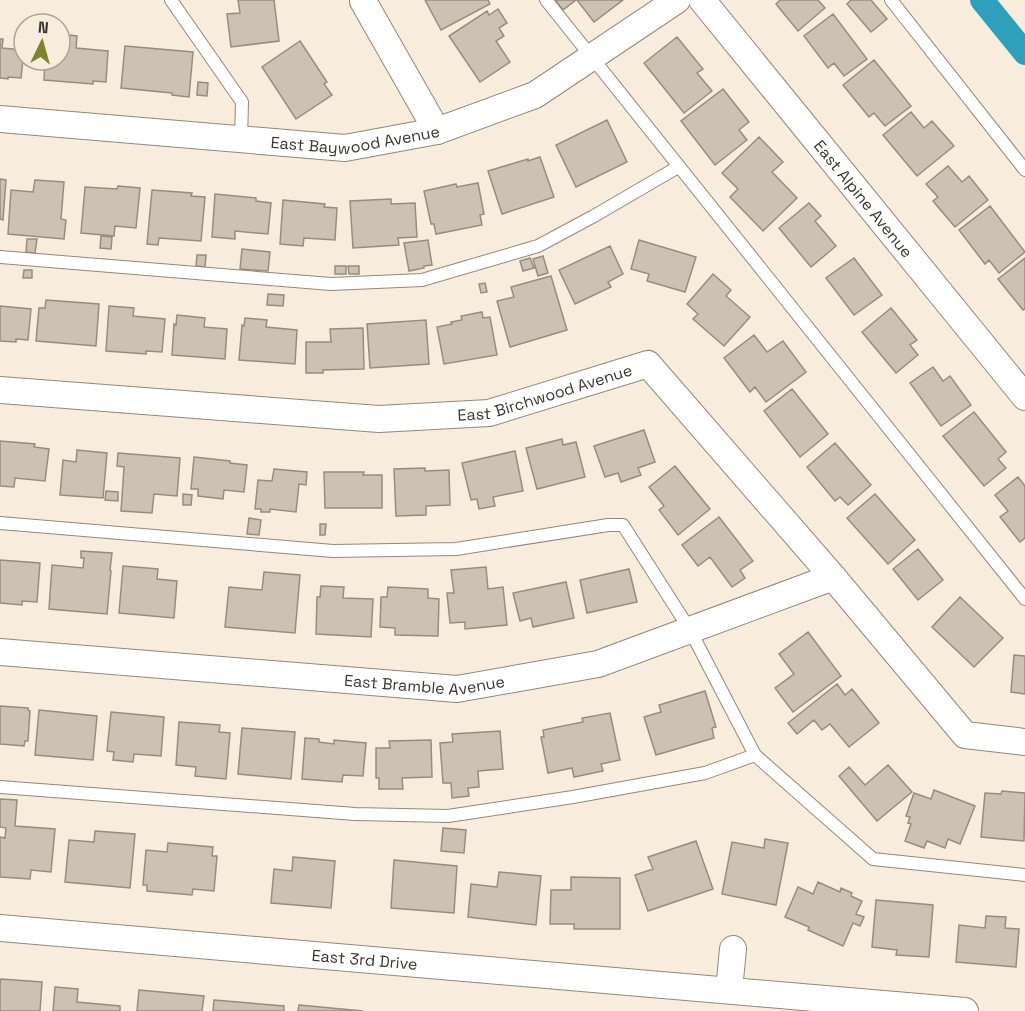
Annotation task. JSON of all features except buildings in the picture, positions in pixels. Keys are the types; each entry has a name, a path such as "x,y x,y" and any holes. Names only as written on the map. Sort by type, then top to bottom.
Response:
{"street":[{"name":"East Baywood Avenue","path":"0,119 345,148 437,131 535,95 677,0"},
{"name":"East Alpine Avenue","path":"702,0 1025,397"},
{"path":"363,1 437,131"},
{"name":"East Birchwood Avenue","path":"0,390 379,419 489,413 648,364 833,577 965,735 1025,742"},
{"name":"East Bramble Avenue","path":"0,652 457,688 598,664 833,577"},
{"name":"East 3rd Drive","path":"0,928 965,1011"},
{"path":"729,990 733,949"}],"lane":[{"path":"171,0 242,102 241,139"},
{"path":"546,0 1025,599"},
{"path":"891,0 1025,170"},
{"path":"0,257 330,284 422,280 538,246 678,167"},
{"path":"0,523 333,551 456,549 608,525 624,525 690,630 755,755 873,860 1025,875"},
{"path":"0,787 355,814 448,816 573,797 705,773 755,755"}],"waterway":[{"path":"982,0 1025,53"}]}
